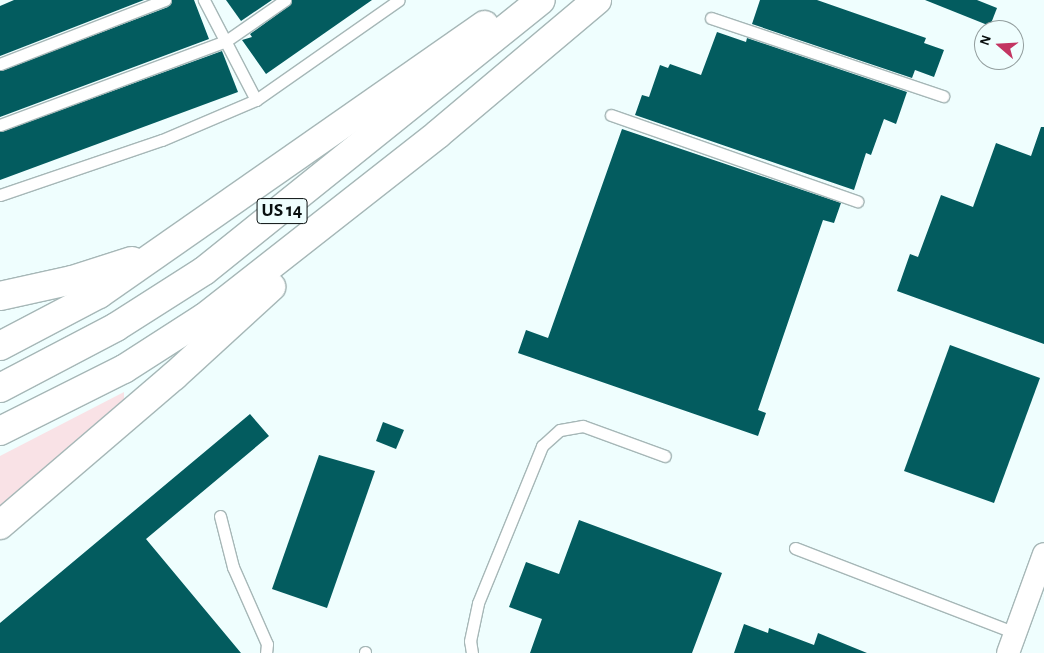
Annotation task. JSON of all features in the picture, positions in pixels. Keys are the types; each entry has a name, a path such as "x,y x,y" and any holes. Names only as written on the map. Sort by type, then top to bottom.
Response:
{"highway":[{"name":"US 14","path":"0,346 99,294 162,252 520,0"},
{"name":"US 14","path":"0,388 116,327 204,271 541,0"},
{"name":"US 14","path":"0,431 124,369 205,317 438,134 598,0"},
{"path":"0,525 174,376 438,134"},
{"path":"0,296 72,280 162,252"}],"street":[{"path":"1012,643 1044,554"}],"lane":[{"path":"0,64 165,0"},
{"path":"204,0 256,100"},
{"path":"0,125 226,41 285,0"},
{"path":"0,194 162,140 256,100 399,0"},
{"path":"712,18 943,96"},
{"path":"611,115 857,201"},
{"path":"472,653 470,641 478,603 542,446 560,430 583,426 665,456"},
{"path":"220,516 233,567 267,644 266,653"},
{"path":"795,548 1012,643"}],"shaded area":[{"path":"124,392 124,401 0,509 0,456"}],"building":[{"path":"14,0 144,0 0,56 0,6"},
{"path":"172,0 194,0 209,39 0,117 0,71 168,7"},
{"path":"226,0 272,0 241,21"},
{"path":"292,0 372,0 266,74 242,40 252,37 250,34 289,6"},
{"path":"760,0 817,0 926,38 924,43 944,50 934,77 915,70 912,78 752,24"},
{"path":"925,0 977,0 997,8 992,20 975,20"},
{"path":"717,32 746,42 747,38 907,92 896,124 884,119 871,155 866,153 854,190 635,115 642,95 649,97 660,65 668,68 670,64 701,75"},
{"path":"222,51 238,92 0,180 0,132"},
{"path":"1041,127 1044,127 1044,344 897,291 910,254 918,257 941,195 973,207 996,143 1031,156"},
{"path":"622,129 841,203 834,223 823,220 758,410 766,413 758,436 518,353 526,330 548,338"},
{"path":"950,345 1040,378 994,503 904,471"},
{"path":"250,414 269,436 146,539 241,653 0,653 0,623"},
{"path":"383,422 404,430 396,449 376,441"},
{"path":"319,455 375,471 327,608 272,589"},
{"path":"579,520 722,573 692,653 530,653 542,619 509,607 526,562 559,574"},
{"path":"744,624 768,633 769,628 814,645 818,633 867,653 734,653"}]}
